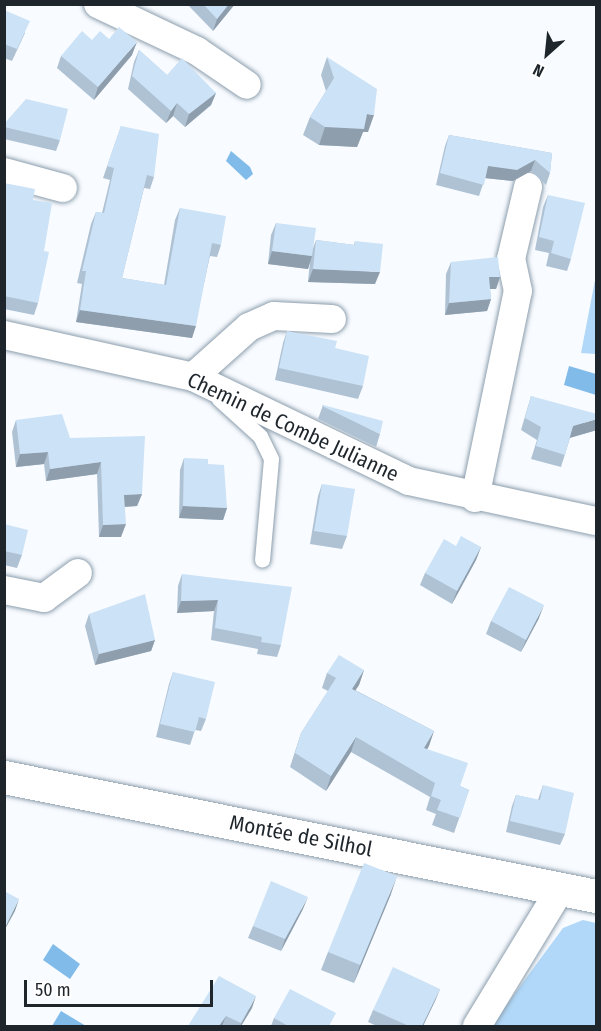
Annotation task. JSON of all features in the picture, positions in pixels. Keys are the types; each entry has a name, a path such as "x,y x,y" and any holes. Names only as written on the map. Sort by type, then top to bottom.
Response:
{"main road":[{"name":"Montée de Silhol","path":"4,777 597,896"}],"street":[{"path":"98,4 197,51 248,85"},
{"path":"4,172 63,188"},
{"path":"475,498 518,291 511,258 528,187"},
{"path":"194,377 249,327 274,316 332,319"},
{"name":"Chemin de Combe Julianne","path":"4,335 194,377 409,481 475,498 597,521"},
{"path":"4,590 44,598 78,573"},
{"path":"477,1026 561,888"}],"lane":[{"path":"194,377 267,446 271,459 262,560"}],"shaded area":[{"path":"231,151 250,167 253,174 246,180 226,161"},
{"path":"596,275 596,354 581,353"},
{"path":"569,366 596,374 596,395 564,385"},
{"path":"583,920 596,923 596,1026 491,1026 563,928"},
{"path":"53,944 80,964 70,979 43,960"},
{"path":"61,1011 86,1026 52,1026"}],"building":[{"path":"203,4 229,4 217,19"},
{"path":"4,10 30,21 17,49 4,44"},
{"path":"119,27 137,42 98,87 61,56 82,31 92,40 100,31 109,39"},
{"path":"139,50 167,75 182,58 216,93 189,114 177,103 171,111 132,76"},
{"path":"327,57 377,89 374,115 367,114 364,129 325,127 310,117 334,78"},
{"path":"26,99 68,109 60,140 4,127 4,124"},
{"path":"121,126 159,134 154,177 147,175 122,278 166,285 180,208 226,216 221,245 212,243 196,326 80,310 86,271 82,271 96,212 104,213 114,168 107,166"},
{"path":"449,135 552,153 550,173 535,160 517,170 488,166 484,185 440,173"},
{"path":"4,183 35,189 33,200 52,203 44,251 49,252 38,303 4,296"},
{"path":"548,195 585,203 571,259 551,253 554,241 539,237"},
{"path":"276,223 316,228 312,256 272,251"},
{"path":"316,240 355,245 355,241 383,244 380,272 313,269"},
{"path":"498,257 500,277 489,277 491,299 449,303 451,262"},
{"path":"287,331 337,341 335,348 369,356 363,386 279,368"},
{"path":"531,396 597,414 597,419 573,426 565,455 536,446 541,427 525,418"},
{"path":"322,406 383,421 380,434"},
{"path":"62,414 70,438 145,436 142,494 124,495 126,524 103,525 101,462 50,469 48,452 20,454 16,420"},
{"path":"184,458 208,459 208,464 224,465 227,508 183,506"},
{"path":"322,484 355,489 347,536 314,531"},
{"path":"4,524 28,530 22,555 4,551"},
{"path":"461,536 481,547 457,591 425,573 444,539 456,546"},
{"path":"182,574 292,587 281,645 261,642 262,637 215,628 218,600 181,601"},
{"path":"509,587 544,605 526,640 491,621"},
{"path":"145,594 155,640 99,654 89,614"},
{"path":"339,655 364,670 352,689 434,731 424,748 468,763 460,786 469,790 460,818 437,810 441,800 431,796 435,783 356,737 331,776 295,753 301,733 336,678 327,673"},
{"path":"173,672 215,682 206,719 199,717 195,732 160,724"},
{"path":"543,785 574,793 565,834 510,821 516,795 540,800"},
{"path":"364,863 397,876 360,965 328,952"},
{"path":"271,881 308,897 285,939 253,926"},
{"path":"4,891 19,899 7,923 4,921"},
{"path":"393,967 440,989 422,1026 409,1026 373,1010"},
{"path":"219,976 256,996 241,1023 226,1016 219,1026 188,1026"},
{"path":"290,989 336,1013 329,1026 288,1026 274,1018"}]}
